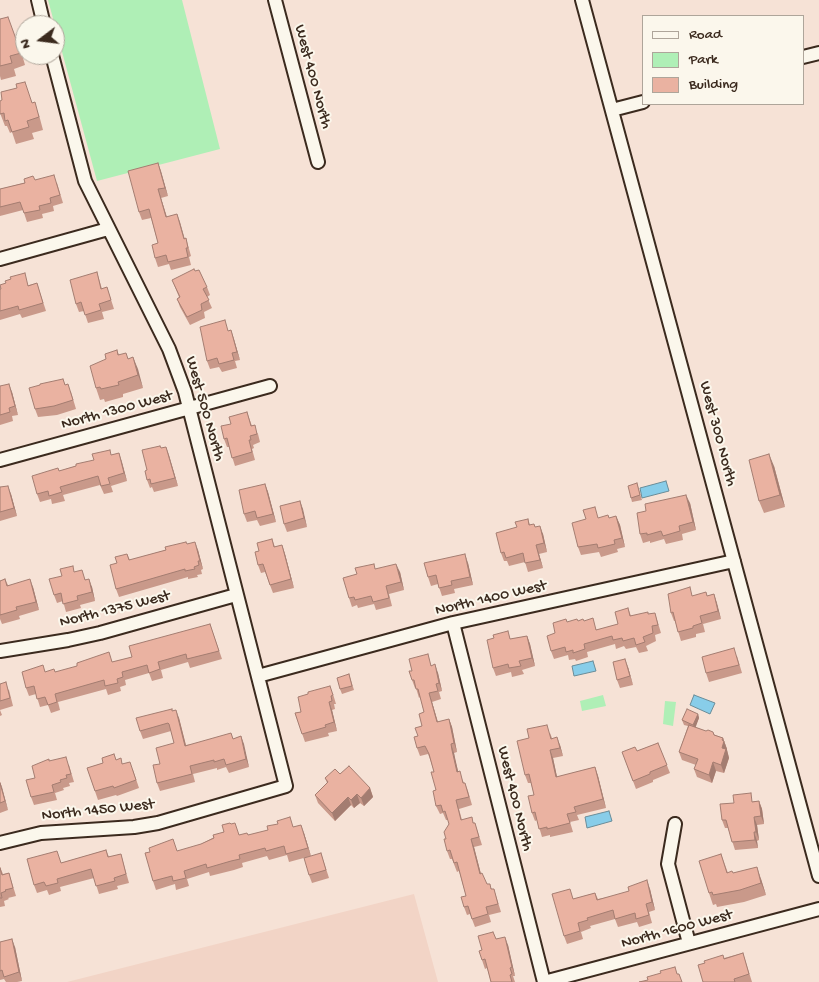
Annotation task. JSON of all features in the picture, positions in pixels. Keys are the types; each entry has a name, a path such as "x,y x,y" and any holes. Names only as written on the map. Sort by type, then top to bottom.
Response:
{"street":[{"path":"38,0 42,15"},
{"name":"West 400 North","path":"275,0 318,162"},
{"name":"West 300 North","path":"582,0 819,876"},
{"path":"804,57 819,53"},
{"name":"West 500 North","path":"55,65 85,181 169,348 176,367 189,408 286,786"},
{"path":"612,110 642,102"},
{"path":"0,259 108,229"},
{"name":"North 1300 West","path":"0,460 270,386"},
{"name":"North 1400 West","path":"258,676 452,623 734,562"},
{"name":"North 1375 West","path":"0,651 100,633 236,595"},
{"name":"West 400 North","path":"452,623 544,982"},
{"name":"North 1450 West","path":"0,843 41,833 134,827 158,823 286,786"},
{"path":"675,824 668,864 690,943"},
{"name":"North 1600 West","path":"544,982 819,909"}],"shaded area":[{"path":"414,894 438,982 67,982"}],"green space":[{"path":"48,0 182,0 220,149 97,181 65,63 65,15 52,15"},
{"path":"603,695 606,706 582,711 580,701"},
{"path":"665,701 676,702 673,726 663,724"}],"water":[{"path":"666,481 669,491 642,498 640,488"},
{"path":"593,661 596,671 574,676 572,666"},
{"path":"694,695 715,703 710,714 690,705"},
{"path":"609,811 612,821 587,828 585,817"}],"building":[{"path":"8,17 15,36 15,55 10,56 12,63 0,66 0,19"},
{"path":"25,82 32,103 35,102 39,117 27,121 29,127 12,132 8,120 5,121 4,113 0,114 1,92 17,88 16,84"},
{"path":"158,163 165,188 158,189 166,217 177,214 188,248 186,248 188,257 168,262 166,255 155,258 152,245 158,243 149,209 139,212 128,171"},
{"path":"54,175 60,195 50,198 51,203 39,206 40,210 24,213 20,202 0,207 0,189 25,183 24,179 33,176 35,180"},
{"path":"194,269 195,271 199,270 207,287 203,289 209,300 201,304 202,310 187,317 177,299 180,297 172,280"},
{"path":"97,272 101,289 107,287 111,300 99,304 101,310 85,315 81,302 76,304 70,280"},
{"path":"25,273 28,286 37,283 43,303 19,310 18,306 0,311 0,285 11,279 10,277"},
{"path":"225,320 228,331 231,330 237,352 232,353 234,360 219,364 217,358 207,361 200,327"},
{"path":"117,350 118,355 126,353 128,359 133,357 138,375 118,382 119,385 101,389 100,387 96,388 90,366 106,359 105,354"},
{"path":"63,379 65,385 68,384 73,400 35,409 29,388"},
{"path":"9,384 15,406 9,408 10,412 0,415 0,386"},
{"path":"247,412 251,426 255,425 257,434 250,436 252,452 232,458 227,438 224,439 221,426 231,424 229,417"},
{"path":"160,446 161,448 166,447 175,478 151,484 150,479 147,480 145,471 147,470 142,450"},
{"path":"110,450 111,455 119,453 124,473 108,478 110,484 101,486 98,476 60,487 62,492 49,496 48,491 37,494 32,476 58,468 59,471 76,466 76,464 94,460 92,454"},
{"path":"769,454 780,495 759,501 749,460"},
{"path":"637,483 640,495 631,498 628,486"},
{"path":"265,484 273,514 257,518 255,511 244,514 239,490"},
{"path":"8,486 14,508 0,512 0,487"},
{"path":"686,495 693,522 679,526 680,531 663,536 661,531 647,535 647,533 640,534 637,513 646,511 645,504"},
{"path":"300,501 304,518 284,524 280,506"},
{"path":"595,507 598,518 608,515 609,518 616,516 622,538 614,540 615,544 598,548 597,544 578,547 572,523 586,519 583,510"},
{"path":"528,519 529,525 540,526 544,543 536,545 540,560 525,563 523,553 506,558 504,552 501,553 496,533 517,527 515,522"},
{"path":"272,539 274,547 282,545 291,579 270,585 263,564 258,565 255,552 259,551 257,543"},
{"path":"186,542 187,544 195,542 200,561 198,561 199,565 194,567 195,569 185,571 185,569 116,589 110,565 117,563 115,557 127,554 129,560 166,550 165,547"},
{"path":"465,554 470,577 451,581 452,585 439,588 436,575 428,577 424,563"},
{"path":"374,564 375,569 396,564 401,582 386,586 389,598 373,602 371,596 355,600 354,597 349,598 343,578 357,574 355,568"},
{"path":"73,566 74,572 82,570 85,580 89,579 92,592 77,596 78,600 63,604 61,593 54,595 49,579 62,576 60,569"},
{"path":"5,579 7,586 30,579 36,602 16,607 17,610 0,615 0,581"},
{"path":"690,587 692,596 706,592 707,596 714,594 718,611 700,616 702,623 693,626 693,628 678,632 673,612 671,613 668,594"},
{"path":"628,608 630,616 648,612 648,614 655,613 658,625 652,626 653,633 643,637 645,642 636,645 634,638 623,641 622,638 613,640 612,636 584,644 585,649 573,653 573,650 566,652 565,647 551,651 547,636 555,633 553,623 566,619 567,622 577,619 578,621 583,619 584,621 593,618 596,630 618,624 615,612"},
{"path":"210,624 219,651 187,659 186,654 158,662 160,669 149,673 147,665 122,672 123,677 117,679 118,683 105,686 104,680 55,694 57,702 48,705 45,697 37,699 34,686 26,688 22,672 43,665 45,672 54,669 55,672 77,666 77,663 109,652 112,662 132,657 129,646"},
{"path":"508,631 510,639 527,636 532,658 519,661 521,666 509,668 508,664 493,668 487,640 494,638 493,635"},
{"path":"734,648 739,665 706,673 702,657"},
{"path":"428,654 431,666 435,664 439,683 436,684 438,691 429,693 437,722 449,719 454,743 451,744 457,772 460,771 469,797 456,800 461,820 472,817 473,823 475,823 479,837 471,839 480,874 482,873 487,884 490,884 491,889 494,889 498,904 486,907 488,914 472,919 468,906 464,907 461,897 466,896 457,862 454,863 450,850 447,851 444,832 449,824 441,805 436,806 433,791 436,790 431,772 434,772 429,754 425,746 417,748 414,737 418,736 415,728 422,726 419,714 424,712 418,689 416,689 409,671 412,671 409,659"},
{"path":"625,659 630,676 617,680 613,662"},
{"path":"349,674 352,686 340,689 337,678"},
{"path":"6,682 10,698 0,701 0,684"},
{"path":"330,686 333,695 331,696 332,701 329,702 334,722 325,725 326,727 302,734 295,713 301,712 298,697"},
{"path":"172,709 172,711 176,710 185,746 231,733 233,739 241,736 246,759 226,765 224,759 190,766 192,774 157,783 153,765 160,764 156,748 174,743 169,724 140,731 136,718"},
{"path":"687,709 698,714 693,725 682,720"},
{"path":"547,725 551,739 557,737 560,748 550,750 556,777 595,767 603,799 574,807 576,812 567,814 570,823 547,829 547,827 539,829 535,812 532,813 528,796 534,795 529,774 525,775 517,741 529,738 527,729"},
{"path":"689,725 708,730 713,732 714,735 723,738 722,748 726,749 721,765 713,762 709,775 694,769 698,759 679,752"},
{"path":"658,743 667,765 633,781 622,752 635,747 637,751"},
{"path":"114,754 116,760 121,758 122,764 130,762 136,780 114,788 113,786 95,791 87,768 103,763 102,758"},
{"path":"66,757 71,774 66,775 67,778 60,780 61,782 52,785 54,792 31,797 26,780 35,778 32,766 49,759 49,761"},
{"path":"349,766 370,788 361,798 357,794 351,800 348,797 332,813 315,795 328,782 325,778 335,769 340,774"},
{"path":"0,783 5,801 0,803"},
{"path":"751,793 752,802 759,801 761,816 754,817 755,840 732,842 726,820 722,820 720,804 734,803 733,795"},
{"path":"290,817 293,827 301,825 308,848 286,854 284,846 266,851 265,848 239,855 240,859 207,868 206,864 184,871 186,878 173,881 172,876 153,881 145,853 150,852 149,848 173,839 177,851 214,838 213,835 224,832 222,825 235,823 239,835 247,833 248,835 268,830 267,826 278,824 277,821"},
{"path":"106,850 108,857 121,854 126,874 114,878 115,881 96,886 91,869 57,879 58,883 46,886 44,882 34,885 27,859 57,851 61,863"},
{"path":"321,853 326,870 309,875 304,858"},
{"path":"721,854 727,873 757,867 761,883 740,890 713,895 712,892 709,893 699,861"},
{"path":"0,868 2,875 9,873 13,888 1,893 2,898 0,898"},
{"path":"647,880 652,902 646,904 649,915 636,919 635,913 615,919 613,910 587,918 588,920 578,923 580,931 564,936 552,894 570,889 573,899 595,893 597,900 629,891 628,887"},
{"path":"493,932 496,939 505,937 512,967 510,968 512,974 510,975 512,982 491,982 485,959 482,960 479,951 482,950 478,936"},
{"path":"12,939 19,972 4,977 2,970 0,971 0,942"},
{"path":"743,953 749,974 734,979 735,982 703,982 698,965 723,955 724,959"},
{"path":"675,967 682,982 639,982 648,980 647,977 661,973 660,971"}]}
